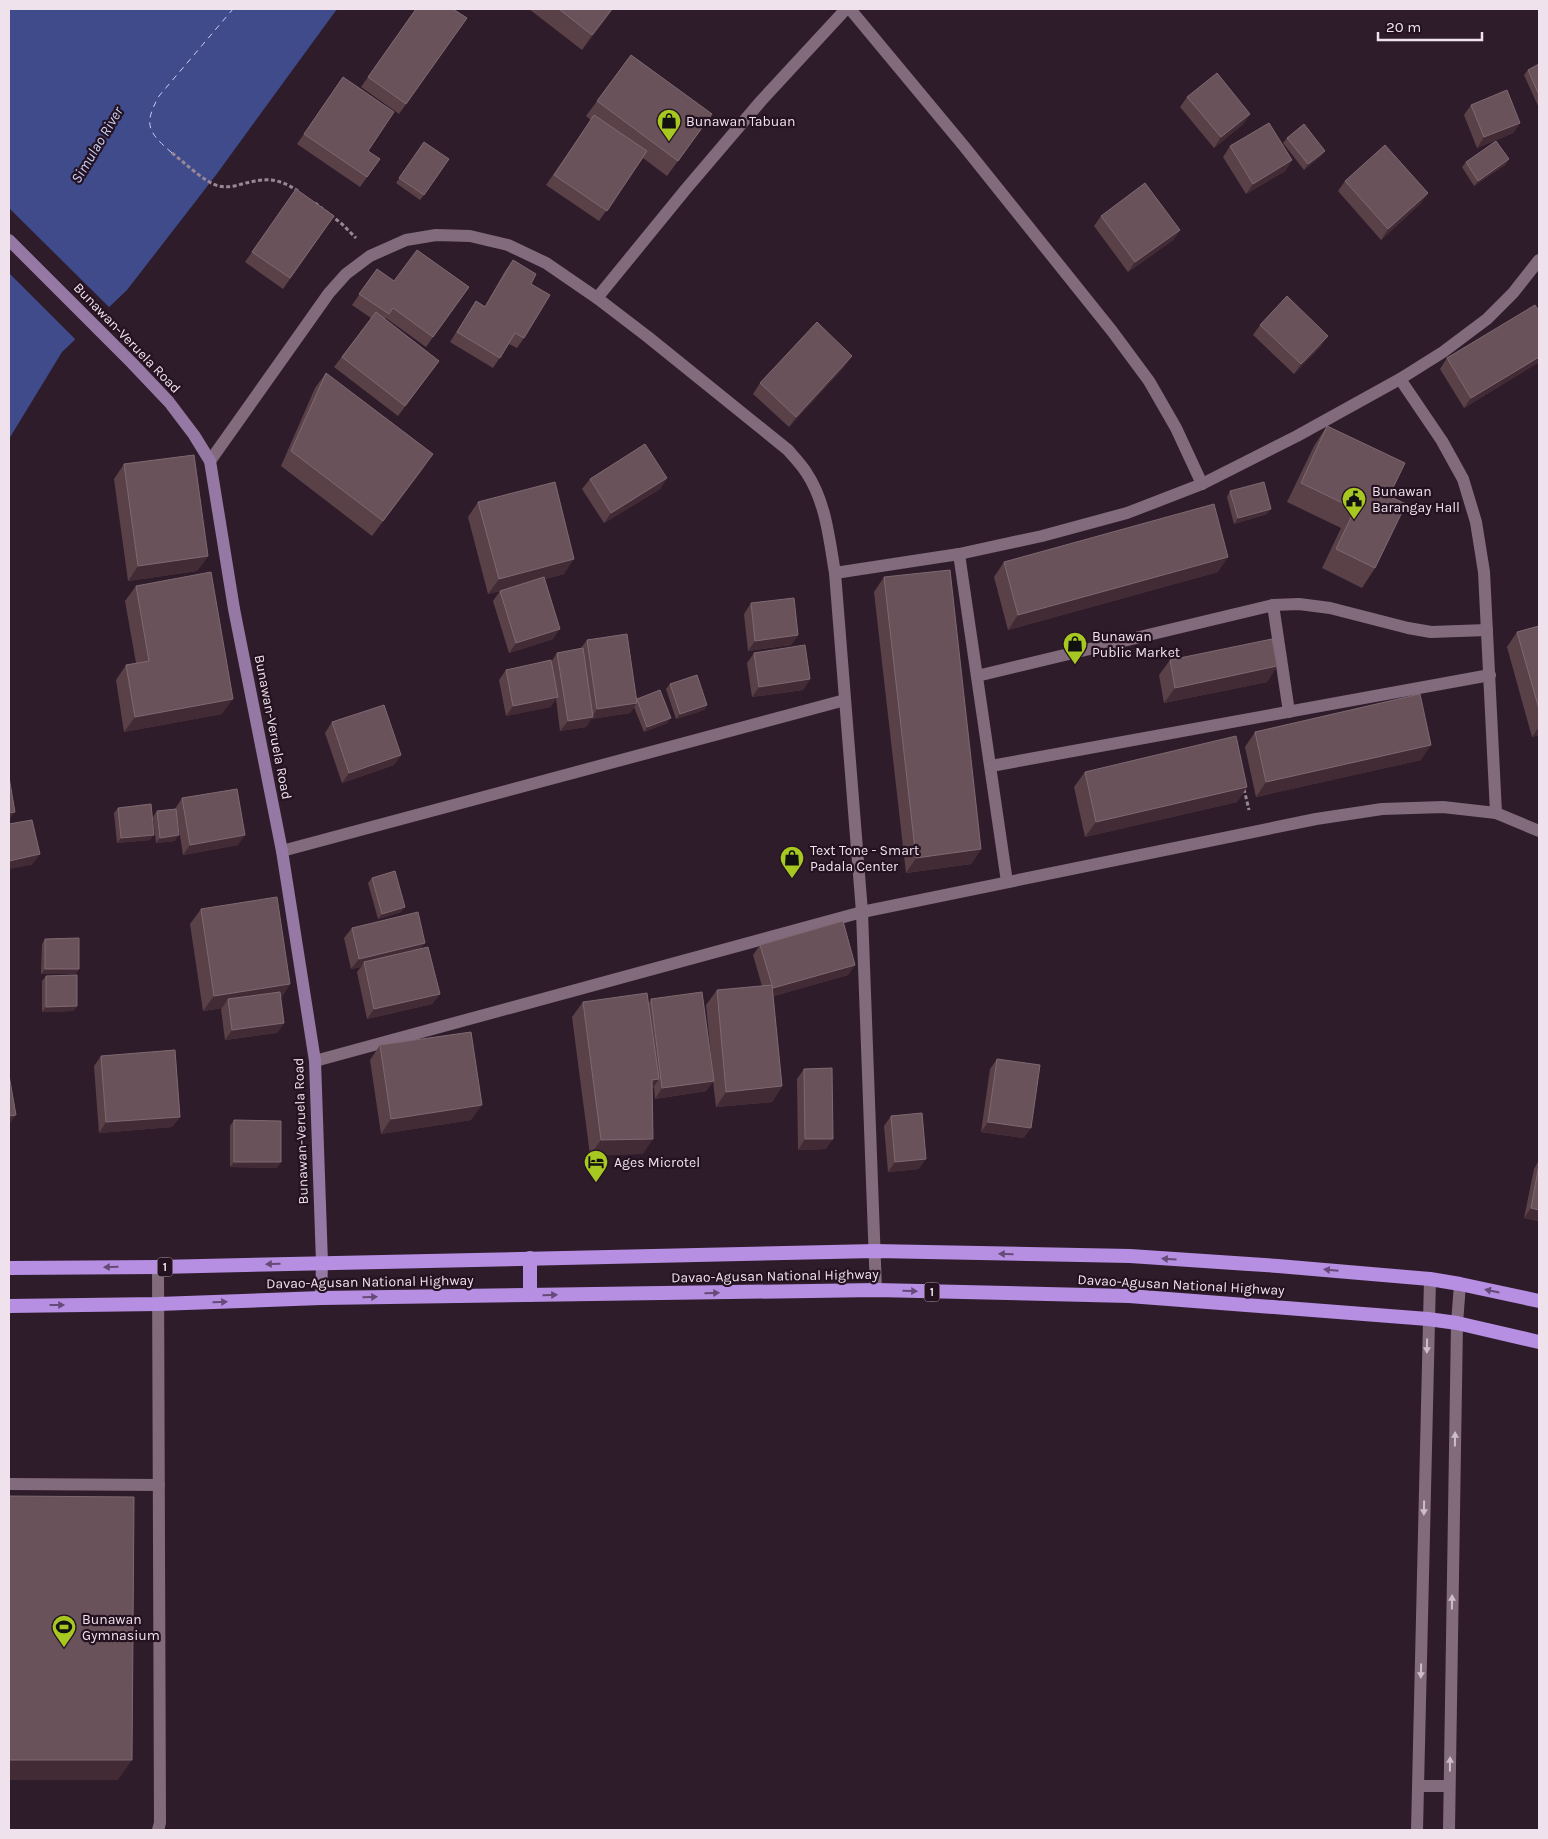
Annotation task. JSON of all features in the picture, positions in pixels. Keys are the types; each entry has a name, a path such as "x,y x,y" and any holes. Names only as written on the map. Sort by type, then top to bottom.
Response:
{"highway":[{"name":"Davao-Agusan National Highway","path":"9,1268 158,1267 875,1251 1130,1256 1278,1266 1430,1280 1460,1284 1539,1301"},
{"path":"530,1258 530,1295"},
{"name":"Davao-Agusan National Highway","path":"9,1306 158,1304 321,1298 876,1290 1129,1296 1428,1319 1458,1323 1539,1342"}],"main road":[{"name":"Bunawan-Veruela Road","path":"9,240 132,363 174,409 194,435 210,461 234,609 282,851 315,1061 322,1263 321,1298"}],"street":[{"path":"597,298 761,101 846,9"},
{"path":"850,9 963,145 1112,330 1149,381 1176,428 1202,484"},
{"path":"210,461 329,292 346,274 370,256 406,240 436,235 470,236 508,245 546,263 597,298 648,337 788,450 806,471 818,494 826,518 835,573 862,912 876,1290"},
{"path":"835,573 959,554 1042,536 1127,513 1202,484 1297,436 1400,379 1443,352 1487,319 1513,294 1539,260"},
{"path":"1400,379 1442,441 1462,479 1478,530 1484,572 1496,813"},
{"path":"959,554 1007,882"},
{"path":"977,676 1274,605 1299,604 1330,608 1431,632 1487,630"},
{"path":"1274,605 1289,712"},
{"path":"991,766 1490,675"},
{"path":"282,851 845,700"},
{"path":"315,1061 862,912 1316,819 1382,809 1443,807 1496,813 1539,831"},
{"path":"158,1267 160,1823 158,1830"},
{"path":"1418,1830 1430,1280"},
{"path":"1449,1830 1460,1284"},
{"path":"9,1484 159,1485"},
{"path":"1419,1786 1449,1786"}],"path":[{"path":"172,153 210,183 218,186 230,187 266,179 278,181 301,194"},
{"path":"309,199 342,224 370,256"},
{"path":"1243,786 1253,831"}],"water":[{"name":"Simulao River","path":"9,9 337,9 216,175 127,290 62,352 9,439"}],"pier":[{"path":"9,208 111,309 77,341 9,273"}],"building":[{"path":"416,9 453,9 467,18 406,104 368,77"},
{"path":"559,9 612,9 592,35"},
{"path":"631,55 712,114 678,161 597,101"},
{"path":"1539,64 1539,95 1528,70"},
{"path":"1217,73 1250,114 1221,137 1187,97"},
{"path":"343,77 394,112 368,151 380,159 367,177 304,134"},
{"path":"1507,90 1520,123 1484,137 1471,105"},
{"path":"594,115 647,151 607,211 554,175"},
{"path":"1269,123 1292,160 1253,184 1230,146"},
{"path":"1304,124 1325,151 1308,164 1287,138"},
{"path":"1496,141 1509,159 1478,181 1466,162"},
{"path":"424,142 449,159 424,195 399,178"},
{"path":"1385,145 1428,193 1388,229 1345,181"},
{"path":"1145,183 1180,230 1135,262 1101,216"},
{"path":"296,189 334,216 290,278 252,252"},
{"path":"417,250 469,287 433,337 393,308 389,314 359,294 377,269 394,281"},
{"path":"513,260 536,274 531,284 550,295 524,338 515,333 500,358 457,332 476,301 485,307"},
{"path":"1287,296 1328,336 1301,364 1260,325"},
{"path":"1535,305 1539,311 1539,357 1471,398 1447,358"},
{"path":"376,312 439,361 405,406 342,357"},
{"path":"817,322 852,356 796,417 760,383"},
{"path":"326,373 433,454 383,521 291,451"},
{"name":"Bunawan Barangay Hall","path":"1327,426 1405,463 1389,496 1406,504 1375,568 1336,549 1355,509 1301,483"},
{"path":"645,444 667,478 611,513 590,479"},
{"path":"194,455 208,556 138,566 124,464"},
{"path":"555,482 574,559 499,579 478,502"},
{"path":"1264,482 1271,509 1238,518 1230,491"},
{"path":"1214,504 1228,557 1018,615 1004,562"},
{"path":"950,570 981,849 916,858 884,577"},
{"path":"211,572 233,699 135,717 126,665 149,661 136,586"},
{"path":"544,577 560,629 516,643 500,591"},
{"path":"794,598 798,635 755,641 751,603"},
{"path":"1539,626 1539,709 1517,632"},
{"path":"627,634 637,703 597,709 587,640"},
{"path":"1272,639 1277,666 1175,688 1170,660"},
{"path":"805,645 810,679 759,687 754,653"},
{"path":"583,648 593,717 568,721 557,653"},
{"path":"551,660 558,697 513,706 506,670"},
{"path":"697,675 707,705 680,714 670,684"},
{"path":"660,690 671,718 647,727 637,699"},
{"path":"1420,694 1431,745 1266,782 1255,732"},
{"path":"384,705 401,755 349,773 332,722"},
{"path":"1236,736 1247,787 1096,822 1085,772"},
{"path":"9,777 15,812 9,813"},
{"path":"237,789 245,835 190,845 182,798"},
{"path":"151,804 154,835 121,838 118,808"},
{"path":"176,809 179,835 160,838 157,811"},
{"path":"32,820 40,854 9,861 9,824"},
{"path":"395,871 405,907 382,914 372,878"},
{"path":"277,897 290,984 214,996 201,909"},
{"path":"418,912 425,943 359,959 352,928"},
{"path":"843,921 855,965 773,988 760,945"},
{"path":"79,938 79,969 45,969 45,939"},
{"path":"428,947 440,994 374,1009 364,962"},
{"path":"77,975 77,1006 46,1007 46,976"},
{"path":"772,985 782,1086 726,1092 717,990"},
{"path":"280,992 284,1023 232,1030 228,999"},
{"path":"702,992 714,1081 662,1088 651,999"},
{"path":"647,993 659,1079 652,1080 653,1139 601,1140 583,1002"},
{"path":"471,1032 482,1105 391,1119 380,1045"},
{"path":"175,1050 180,1117 106,1122 101,1056"},
{"path":"997,1059 1040,1065 1031,1128 988,1122"},
{"path":"832,1068 833,1139 805,1139 804,1069"},
{"path":"9,1075 16,1115 9,1116"},
{"path":"922,1113 926,1159 895,1162 891,1116"},
{"path":"234,1120 281,1121 281,1162 234,1162"},
{"path":"1539,1165 1539,1210 1531,1208"},
{"name":"Bunawan Gymnasium","path":"9,1496 134,1497 132,1760 9,1760"}],"ferry route":[{"path":"172,153 153,133 150,121 154,106 159,96 233,9"}],"place":[{"name":"Bunawan Tabuan","path":"669,142"},
{"name":"Bunawan Barangay Hall","path":"1354,520"},
{"name":"Bunawan Public Market","path":"1075,665"},
{"name":"Text Tone - Smart Padala Center","path":"792,879"},
{"name":"Ages Microtel","path":"596,1183"},
{"name":"Bunawan Gymnasium","path":"64,1648"}]}
